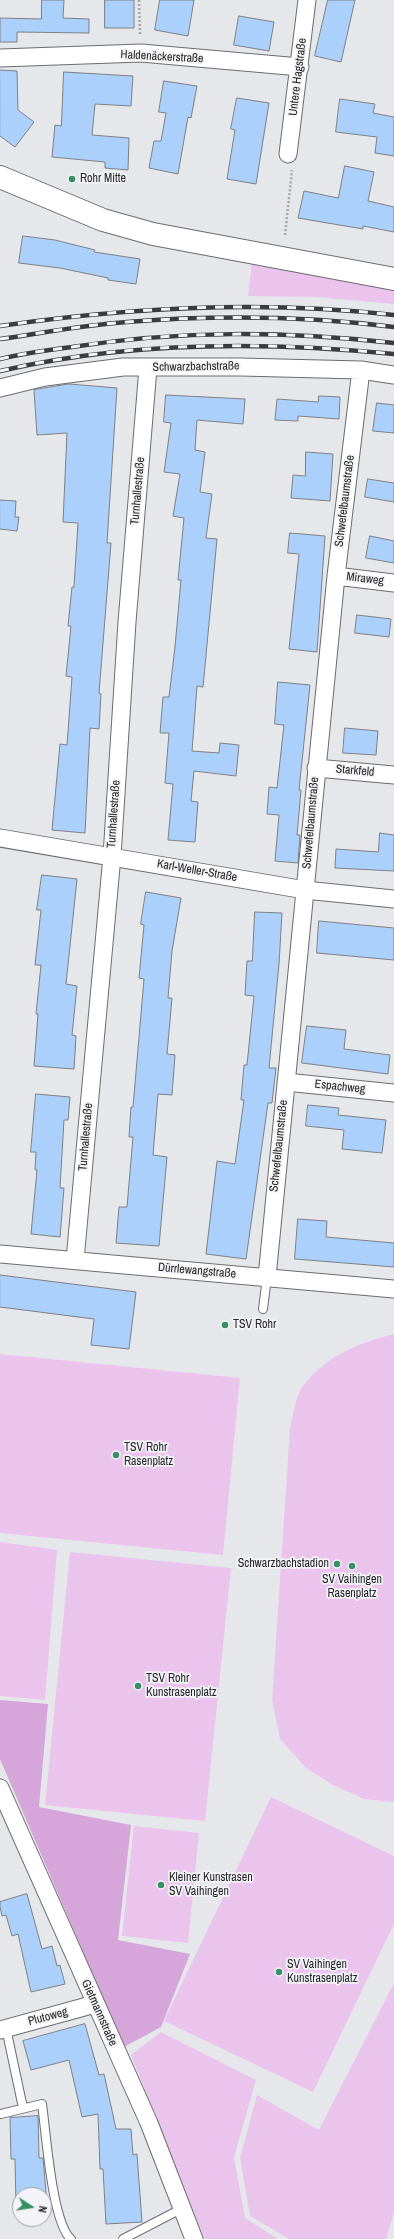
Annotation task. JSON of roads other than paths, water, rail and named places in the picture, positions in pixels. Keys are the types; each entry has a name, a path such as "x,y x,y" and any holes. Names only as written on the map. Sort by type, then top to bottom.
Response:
{"main road":[{"path":"0,177 103,220 153,234 394,279"}],"street":[{"name":"Untere Hagstraße","path":"288,154 300,67 306,0"},
{"name":"Haldenäckerstraße","path":"0,58 141,53 300,67"},
{"name":"Schwarzbachstraße","path":"0,388 44,377 115,368 240,367 361,370 394,375"},
{"name":"Turnhallestraße","path":"74,1260 112,856 127,622 148,368"},
{"name":"Schwefelbaumstraße","path":"267,1277 316,768 336,576 361,370"},
{"name":"Miraweg","path":"336,576 394,583"},
{"name":"Starkfeld","path":"316,768 394,775"},
{"name":"Karl-Weller-Straße","path":"0,838 305,890 394,898"},
{"name":"Espachweg","path":"286,1082 394,1093"},
{"name":"Dürrlewangstraße","path":"0,1254 394,1289"},
{"name":"Gietmannstraße","path":"0,1788 149,2123 194,2239"},
{"name":"Plutoweg","path":"3,2029 95,2004"}],"lane":[{"path":"263,1309 267,1277"},
{"path":"3,2029 23,2108"},
{"path":"1,2114 42,2104 57,2210 65,2234 71,2239"},
{"path":"123,2239 183,2208"}],"railway":[{"path":"0,326 98,314 197,308 295,308 345,310 394,315"},
{"path":"0,339 111,323 194,318 294,319 361,323 394,327"},
{"path":"0,359 36,352 113,341 193,335 233,334 312,336 394,343"},
{"path":"0,371 49,361 98,354 196,346 295,347 394,354"}],"place":[{"name":"Rohr Mitte","path":"72,179"},
{"name":"TSV Rohr","path":"225,1325"},
{"name":"TSV Rohr Rasenplatz","path":"116,1455"},
{"name":"Schwarzbachstadion","path":"337,1564"},
{"name":"SV Vaihingen Rasenplatz","path":"352,1566"},
{"name":"TSV Rohr Kunstrasenplatz","path":"138,1686"},
{"name":"Kleiner Kunstrasen SV Vaihingen","path":"161,1885"},
{"name":"SV Vaihingen Kunstrasenplatz","path":"279,1972"}]}
